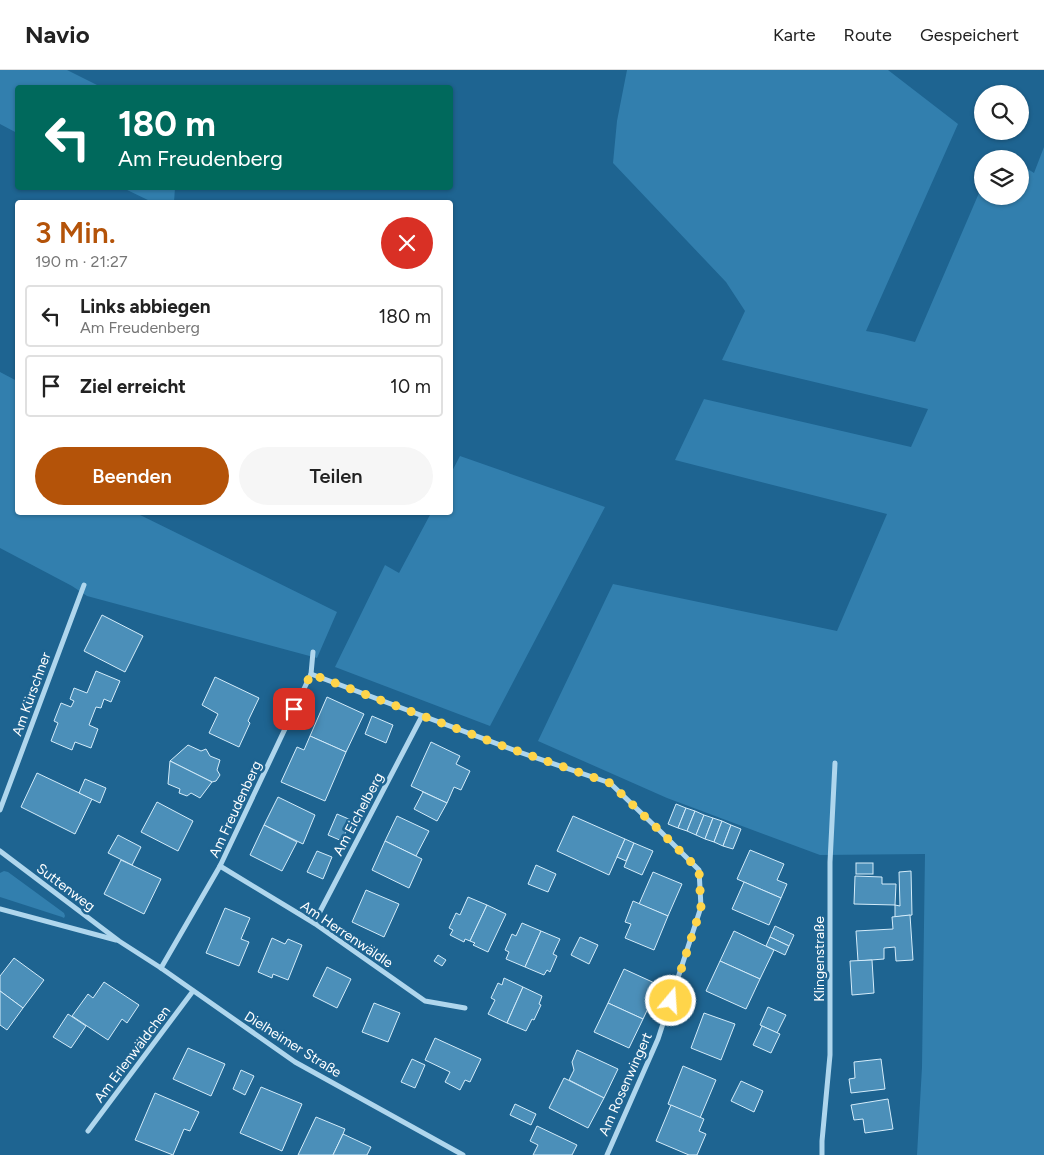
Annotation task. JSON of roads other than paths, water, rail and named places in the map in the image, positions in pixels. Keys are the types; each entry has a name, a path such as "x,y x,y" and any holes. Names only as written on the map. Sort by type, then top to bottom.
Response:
{"street":[{"name":"Am Kürschner","path":"0,810 84,585"},
{"name":"Am Freudenberg","path":"161,968 220,866 311,674 313,652"},
{"name":"Am Rosenwingert","path":"311,674 525,754 610,783 699,870 701,908 658,1039 607,1155"},
{"name":"Am Eichelberg","path":"314,923 422,716"},
{"name":"Klingenstraße","path":"822,1155 830,1055 830,862 835,763"},
{"name":"Suttenweg","path":"0,851 119,941"},
{"name":"Am Herrenwäldle","path":"220,866 314,923 425,1001 465,1008"},
{"path":"0,909 119,941"},
{"name":"Dielheimer Straße","path":"119,941 161,968 295,1062 463,1155"},
{"name":"Am Erlenwäldchen","path":"88,1131 193,991"}]}
